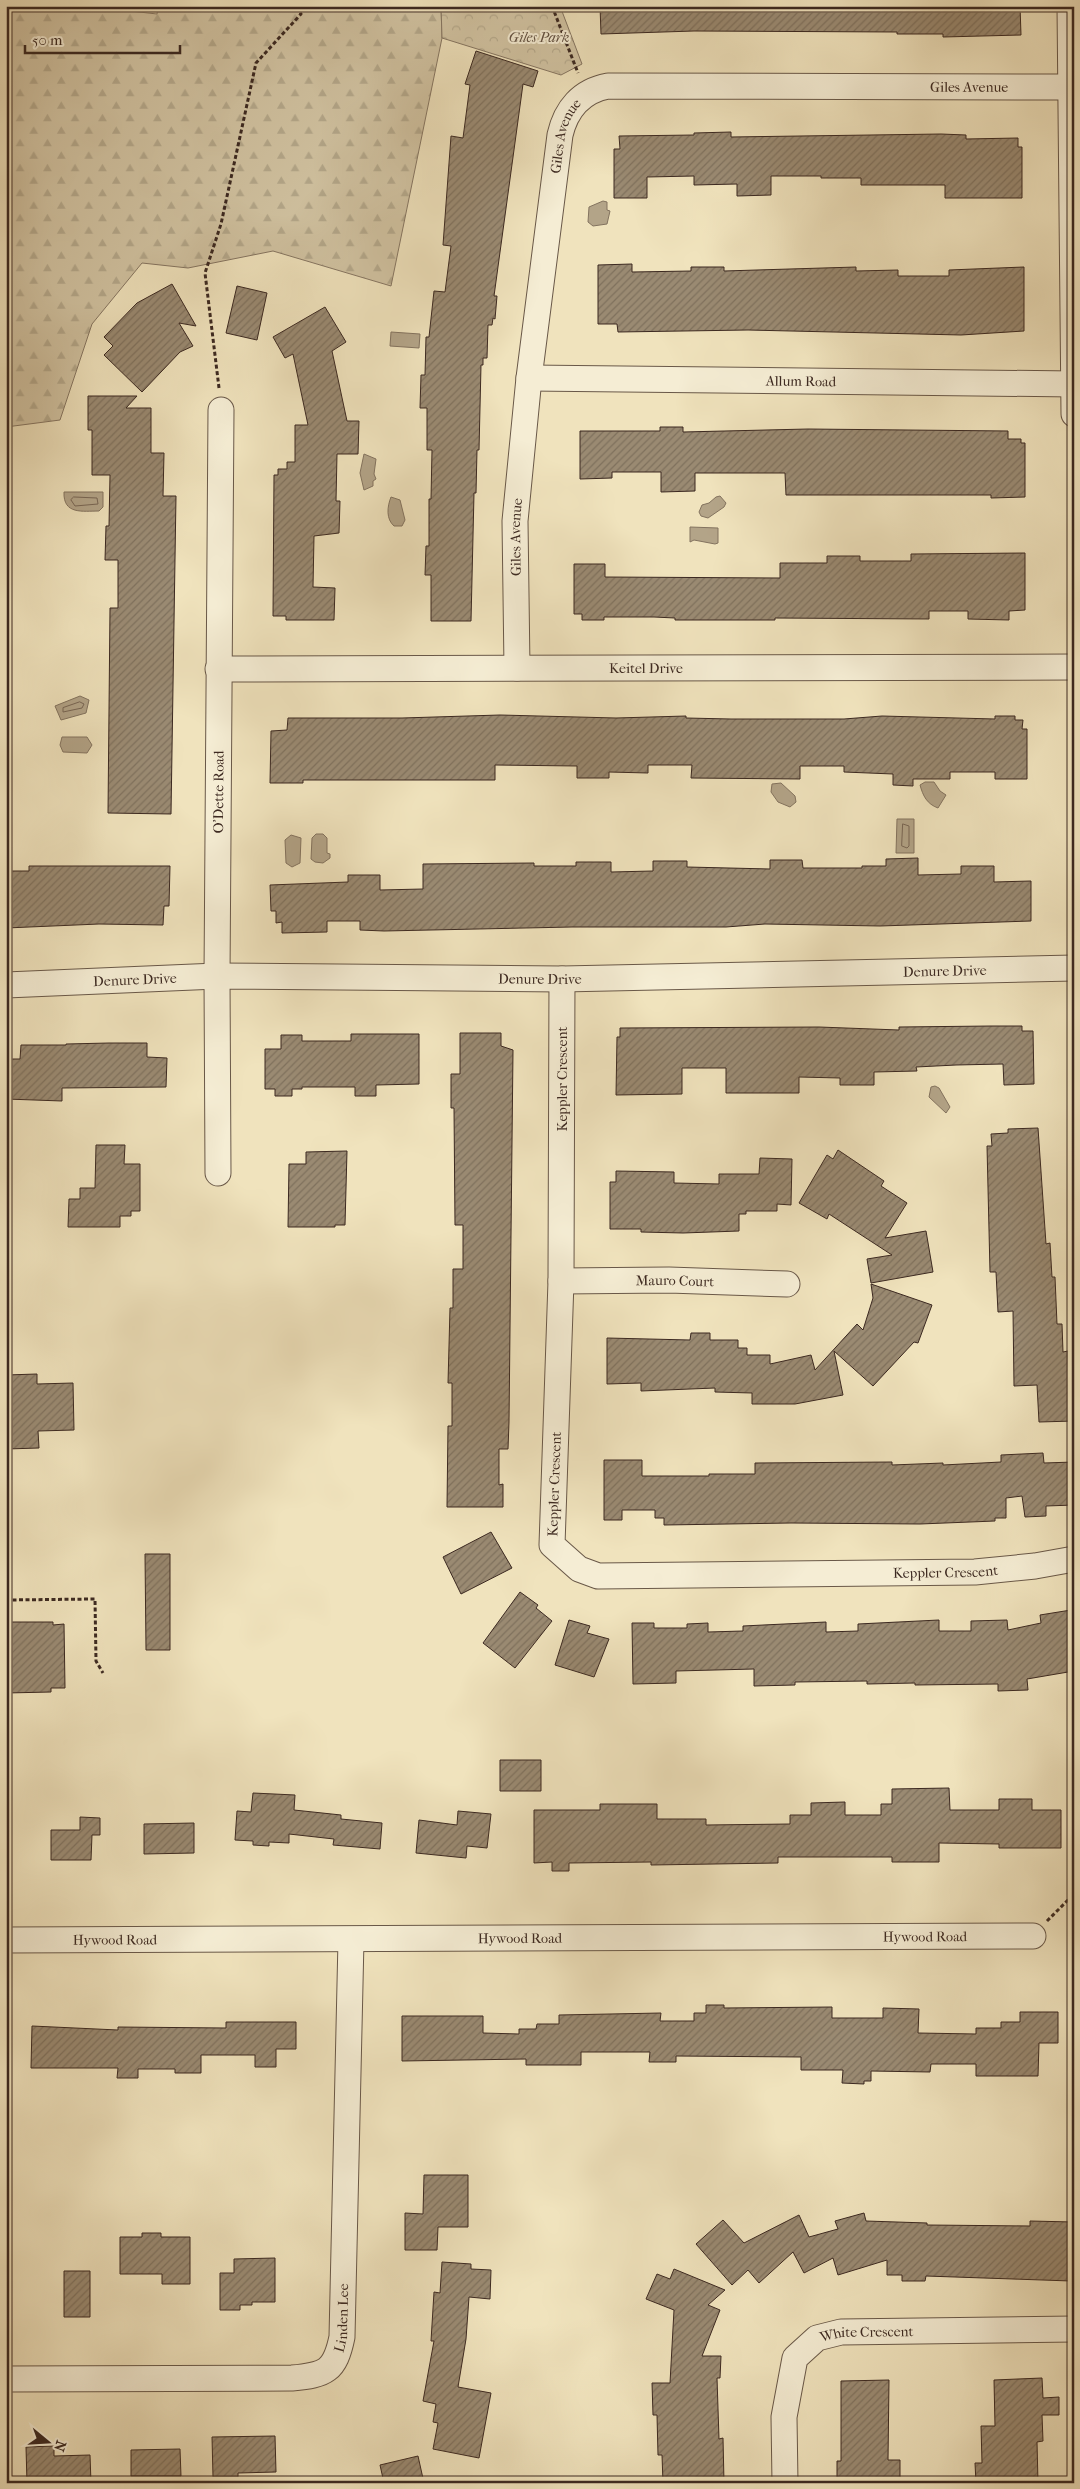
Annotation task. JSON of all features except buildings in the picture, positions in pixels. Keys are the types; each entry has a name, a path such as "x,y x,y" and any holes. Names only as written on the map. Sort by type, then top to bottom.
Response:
{"street":[{"path":"1070,6 1074,414"},
{"name":"Giles Avenue","path":"517,668 515,521 529,378 560,135 566,114 586,94 608,86 1070,87"},
{"name":"Allum Road","path":"529,378 1074,384"},
{"name":"O'Dette Road","path":"218,1173 218,669 221,410"},
{"name":"Keitel Drive","path":"218,669 1074,667"},
{"name":"Denure Drive","path":"6,985 217,976 562,979 1074,968"},
{"name":"Keppler Crescent","path":"562,979 561,1281 552,1545 579,1569 598,1576 965,1572 1035,1566 1074,1559"},
{"name":"Mauro Court","path":"561,1281 669,1280 787,1284"},
{"name":"Hywood Road","path":"6,1940 1033,1936"},
{"name":"Linden Lee","path":"6,2379 292,2378 312,2376 330,2368 337,2358 342,2337 351,1940"},
{"name":"White Crescent","path":"785,2483 784,2417 795,2358 816,2338 841,2332 1074,2330"}],"path":[{"path":"221,410 217,362 205,273 222,224 256,63 301,14 297,6"},
{"path":"552,6 586,94"},
{"path":"6,1600 95,1599 96,1660 103,1673"},
{"path":"1033,1936 1074,1894"}],"green space":[{"path":"6,6 86,6 157,14 158,6 441,6 442,38 391,286 273,251 188,268 142,263 92,324 60,420 6,427"},
{"name":"Giles Park","path":"441,6 560,6 582,64 561,75 442,38"}],"water":[{"path":"603,201 607,202 607,210 610,211 607,224 593,226 588,222 589,207"},
{"path":"391,332 420,334 419,348 390,346"},
{"path":"364,454 376,459 374,474 376,479 373,481 373,486 364,490 360,473"},
{"path":"64,492 103,492 103,507 99,511 75,510 67,505"},
{"path":"720,496 726,503 724,507 708,518 701,516 699,512 702,505"},
{"path":"391,497 400,500 405,520 402,526 394,526 388,516"},
{"path":"690,527 718,528 718,543 694,540 690,542"},
{"path":"80,696 89,700 86,713 61,720 55,706"},
{"path":"62,737 87,737 92,745 87,753 63,752 60,745"},
{"path":"925,782 934,782 940,791 946,795 938,808 928,802 924,796 920,785"},
{"path":"781,783 795,796 796,802 790,807 778,802 771,792 772,784"},
{"path":"897,819 914,819 914,853 896,853"},
{"path":"316,834 323,834 327,838 327,853 330,854 330,858 323,863 315,862 311,859 312,838"},
{"path":"291,835 301,838 300,863 292,867 286,863 285,840"},
{"path":"931,1087 939,1088 950,1107 946,1113 929,1097"}]}
